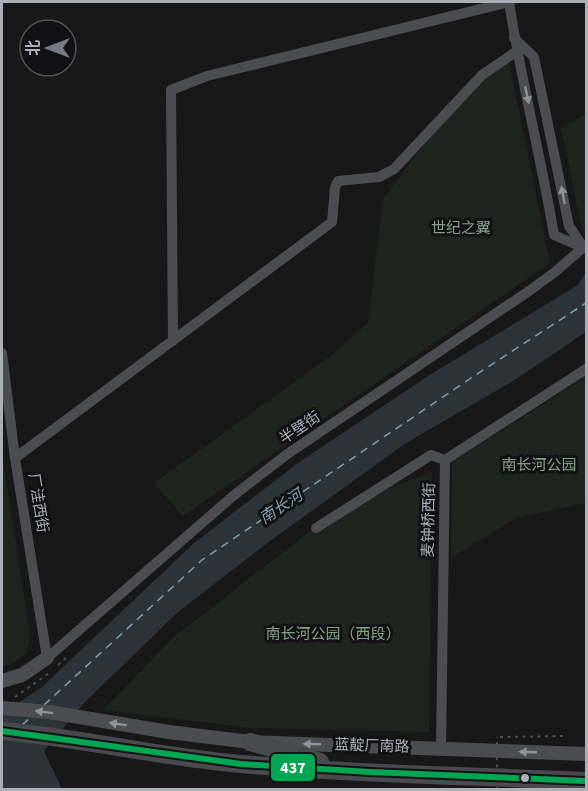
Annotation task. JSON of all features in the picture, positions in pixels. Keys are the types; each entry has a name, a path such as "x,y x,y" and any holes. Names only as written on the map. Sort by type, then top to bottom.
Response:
{"highway":[{"name":"蓝靛厂南路","path":"2,731 82,740 161,754 240,764 586,781"},
{"path":"250,742 351,771"}],"street":[{"path":"173,341 171,90 207,76 509,2 514,38 542,163 554,235 586,248"},
{"path":"514,38 534,57 569,226 586,248"},
{"path":"15,458 332,222 335,188 338,181 379,177 394,169 482,75 517,51"},
{"name":"半壁街","path":"47,658 233,496 286,454 529,291 586,248"},
{"name":"厂洼西街","path":"2,353 15,458 47,658"},
{"path":"316,528 431,455 445,460 586,369"},
{"name":"麦钟桥西街","path":"441,749 445,460"},
{"path":"2,681 22,675 47,658"},
{"name":"蓝靛厂南路","path":"6,704 169,732 250,742 586,754"}],"path":[{"path":"6,704 49,674 74,650"},
{"path":"488,737 566,736"},
{"path":"497,737 497,789"}],"green space":[{"name":"世纪之翼","path":"509,62 550,263 183,516 154,483 332,355 368,323 383,199 481,69"},
{"path":"586,114 586,229 583,234 561,128"},
{"name":"南长河公园","path":"586,377 586,503 516,518 451,558 452,462"},
{"path":"2,453 30,635 27,652 13,663 2,667"},
{"name":"南长河公园（西段）","path":"432,472 429,732 250,728 103,710 174,637 341,507"}],"water":[{"name":"南长河","path":"586,272 586,332 513,381 406,443 270,541 178,612 85,702 44,751 62,789 66,789 2,790 2,714 42,687 194,543 298,463 428,376 578,285"}],"ferry route":[{"path":"44,705 202,560 586,303"},
{"path":"22,725 32,716"}],"transit line":[{"name":"437","path":"2,731 241,764 586,781"}]}
